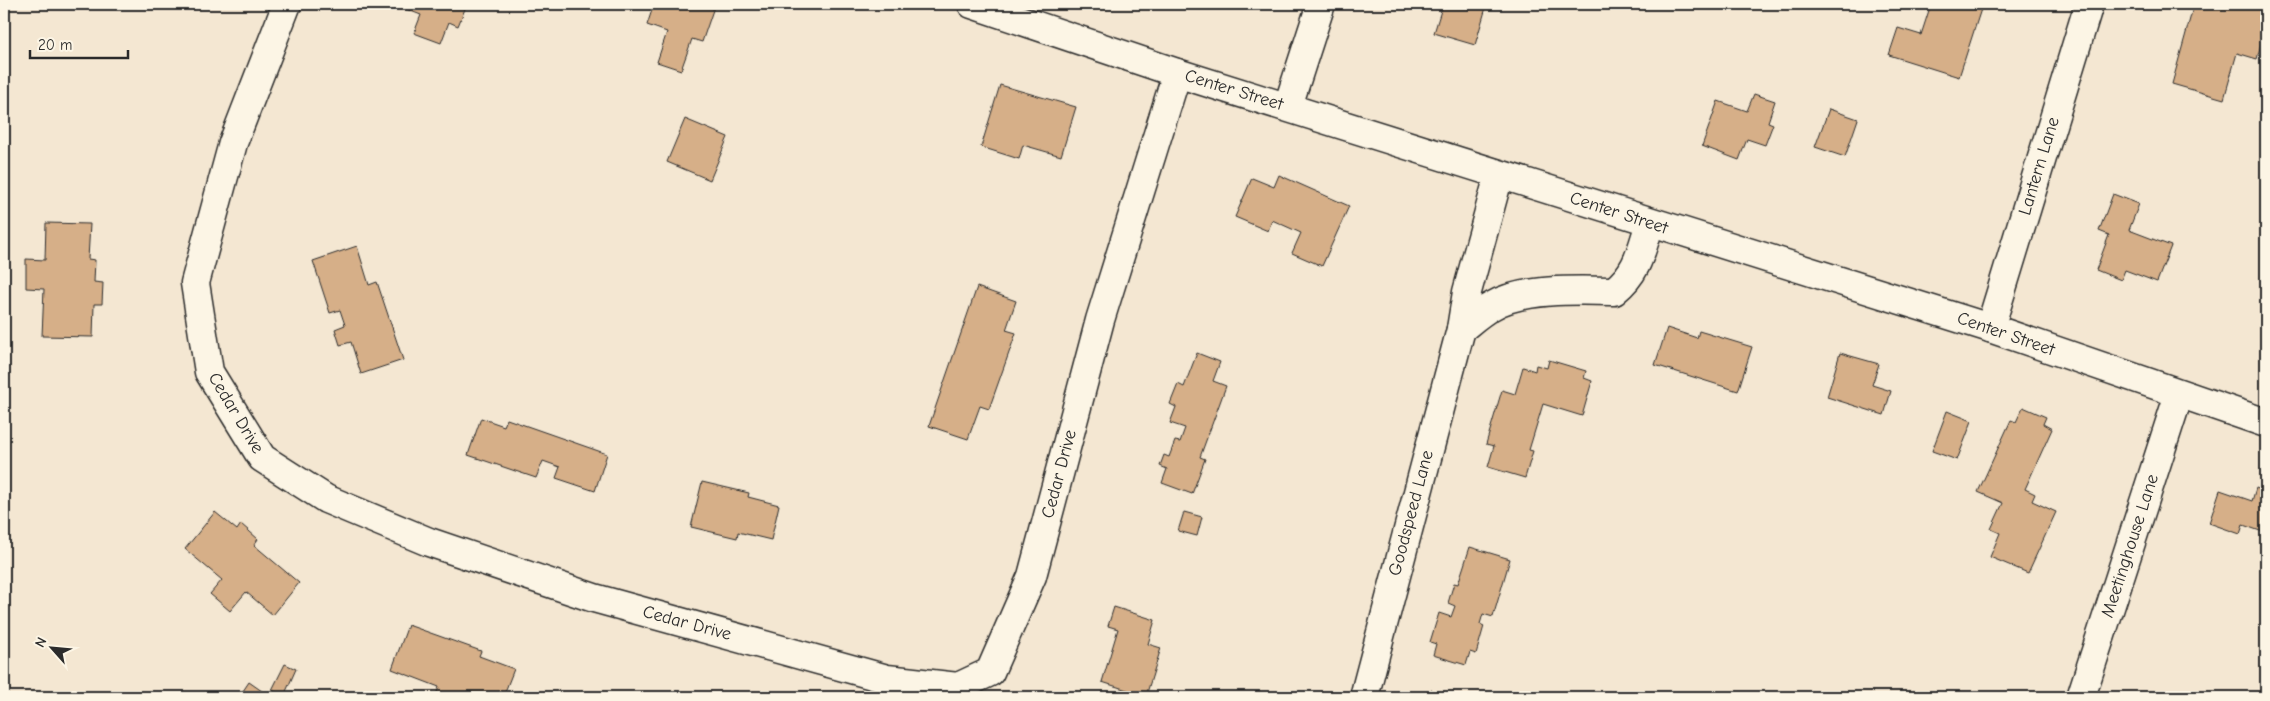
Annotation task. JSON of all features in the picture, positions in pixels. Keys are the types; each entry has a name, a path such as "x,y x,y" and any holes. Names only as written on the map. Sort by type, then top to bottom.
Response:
{"street":[{"name":"Cedar Drive","path":"287,4 233,143 195,283 209,372 262,458 326,499 429,542 594,598 887,679 958,687 990,672 1032,576 1100,320 1177,73"},
{"name":"Center Street","path":"972,4 1177,73 1288,106 1650,223 1990,328 2266,423"},
{"path":"1288,106 1321,4"},
{"name":"Lantern Lane","path":"1990,328 2089,4"},
{"name":"Goodspeed Lane","path":"1364,697 1461,329 1467,292 1499,175"},
{"path":"1461,329 1492,306 1515,296 1586,290 1614,291 1626,281 1635,268 1650,223"},
{"name":"Meetinghouse Lane","path":"2081,697 2179,394"}],"building":[{"path":"393,4 467,4 458,26 449,22 441,43 414,33 421,15"},
{"path":"654,4 704,4 714,7 702,42 692,39 681,70 657,62 667,32 647,25"},
{"path":"1443,4 1487,4 1475,45 1434,33"},
{"path":"1931,4 1965,4 1981,9 1959,77 1889,55 1898,28 1921,35"},
{"path":"2194,4 2243,4 2266,10 2266,25 2257,59 2237,53 2224,99 2172,84"},
{"path":"1000,85 1076,107 1061,156 1023,145 1019,159 981,147"},
{"path":"1754,94 1775,101 1768,122 1773,124 1765,145 1747,139 1739,160 1702,146 1718,101 1747,111"},
{"path":"1829,109 1858,119 1845,157 1815,147"},
{"path":"685,119 728,137 710,180 667,162"},
{"path":"1279,175 1349,206 1322,266 1292,253 1301,233 1272,220 1268,231 1235,217 1252,178 1274,187"},
{"path":"2113,194 2139,204 2129,230 2171,246 2157,282 2125,270 2121,280 2096,270 2109,235 2099,231"},
{"path":"46,223 90,224 88,259 95,260 94,282 103,283 102,304 94,304 93,337 42,336 44,289 26,288 26,259 45,260"},
{"path":"357,246 369,285 377,282 403,360 361,374 351,342 340,345 335,329 345,325 340,310 330,313 313,261"},
{"path":"977,287 1016,301 1006,330 1016,333 989,409 980,406 968,439 929,426"},
{"path":"1667,328 1697,338 1699,331 1752,347 1738,391 1655,365"},
{"path":"1197,353 1220,362 1213,381 1226,386 1200,457 1205,459 1192,494 1162,483 1167,469 1160,466 1164,455 1169,457 1175,441 1180,442 1185,428 1170,423 1176,407 1170,404 1178,384 1184,387"},
{"path":"1840,353 1879,364 1872,385 1891,391 1884,415 1827,397"},
{"path":"1549,360 1586,371 1584,378 1592,381 1582,416 1543,404 1529,450 1533,451 1525,478 1488,467 1494,446 1486,444 1502,390 1515,394 1523,367 1535,371 1536,365 1547,368"},
{"path":"2023,407 2046,417 2043,424 2052,429 2025,489 2035,494 2032,501 2056,512 2028,573 1990,557 2000,533 1991,529 2003,503 1978,492 2011,420 2016,422"},
{"path":"1947,411 1972,421 1957,460 1932,451"},
{"path":"481,418 504,426 507,419 607,454 595,491 556,478 560,467 543,461 536,478 468,455"},
{"path":"702,482 749,493 748,497 779,505 771,540 738,532 737,538 691,527"},
{"path":"2256,488 2266,492 2266,533 2243,525 2240,534 2209,523 2220,490 2252,501"},
{"path":"215,512 237,530 241,524 258,539 254,545 299,583 273,615 246,592 230,611 210,594 222,580 185,549"},
{"path":"1184,512 1202,517 1197,536 1178,531"},
{"path":"1470,547 1510,559 1493,617 1483,614 1480,624 1484,626 1476,654 1470,652 1466,665 1433,655 1436,644 1430,642 1439,613 1451,617 1455,606 1448,603 1454,583 1458,584"},
{"path":"1114,607 1155,620 1148,644 1161,648 1146,696 1102,682 1118,629 1108,626"},
{"path":"408,625 481,651 479,656 514,669 503,697 480,697 469,693 467,697 435,697 439,687 392,669"},
{"path":"285,664 296,669 284,696 272,690"},
{"path":"249,682 269,696 269,697 239,697"},
{"path":"1431,690 1454,697 1429,697"}]}
